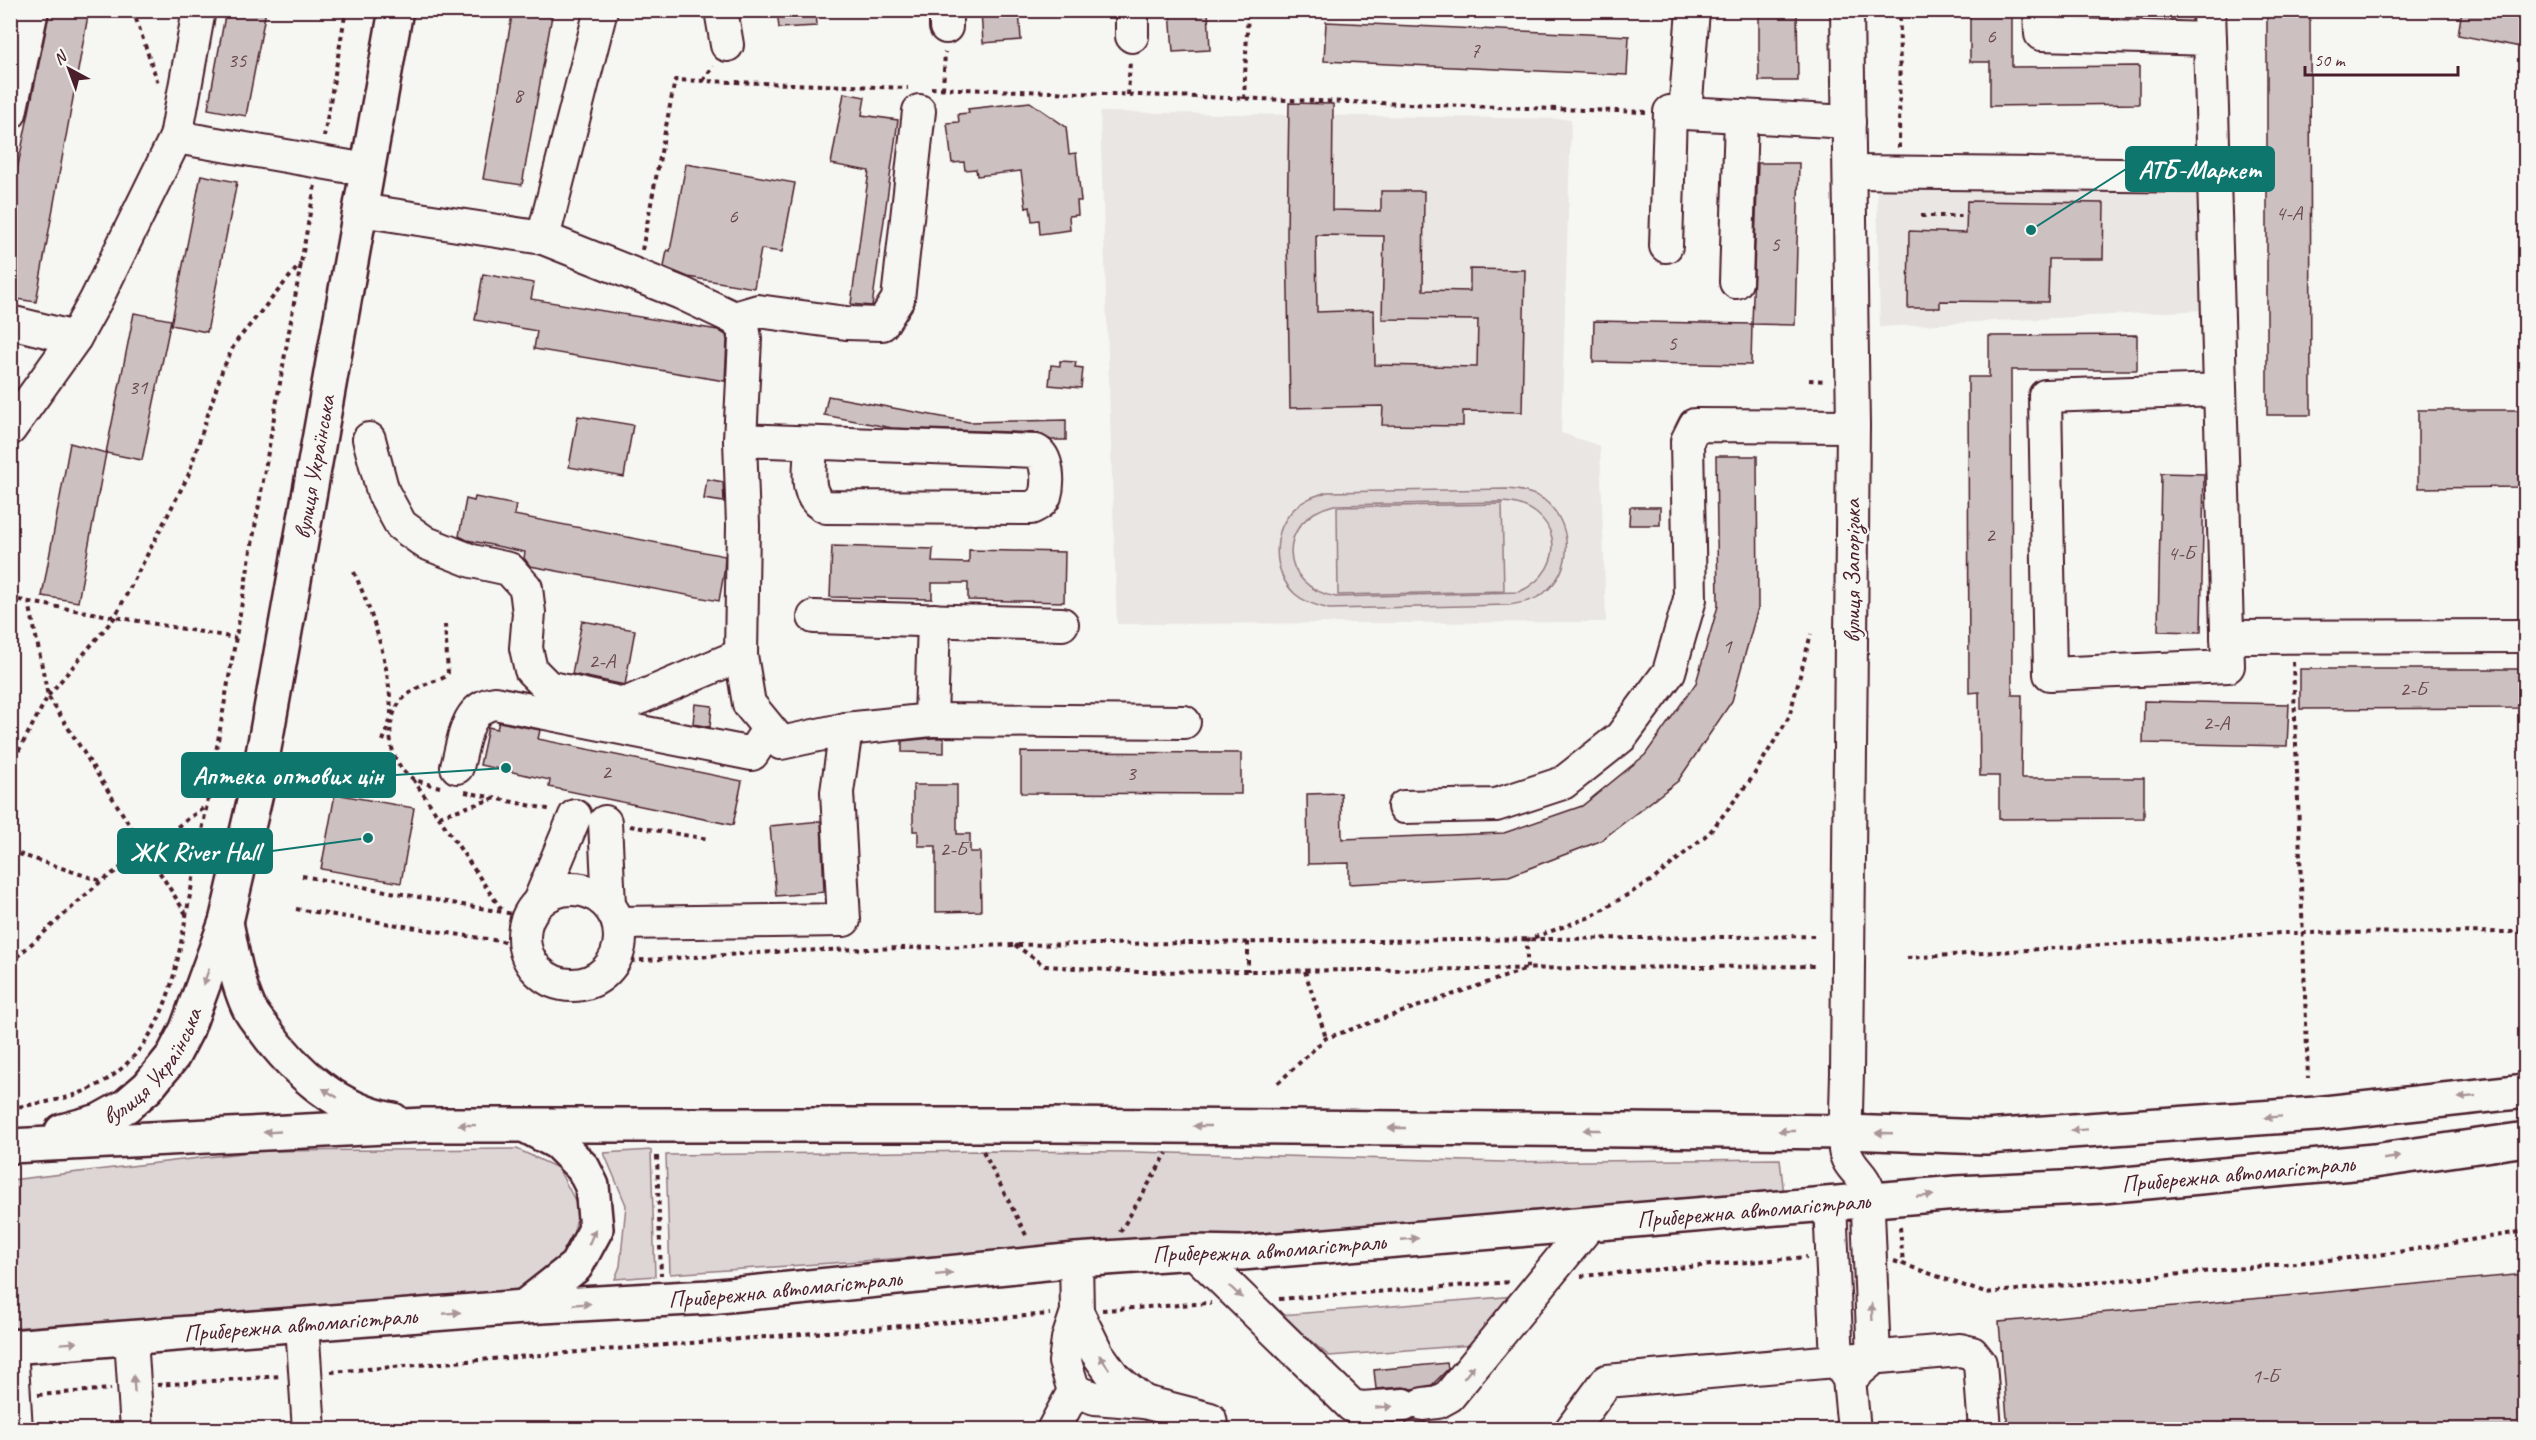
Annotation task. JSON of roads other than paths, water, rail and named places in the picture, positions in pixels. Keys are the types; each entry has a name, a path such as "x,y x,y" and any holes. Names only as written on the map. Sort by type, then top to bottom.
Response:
{"main road":[{"name":"вулиця Українська","path":"13,1146 99,1121 126,1106 148,1087 173,1056 187,1029 226,922 256,793 396,10"},
{"name":"вулиця Українська","path":"226,922 236,976 249,1009 295,1067 324,1090 355,1108 387,1119 424,1125"},
{"path":"13,1146 424,1125 1051,1125 1846,1132 1986,1137 2316,1114 2526,1090"},
{"path":"524,1307 576,1266 597,1229 592,1186 583,1168 558,1143 525,1126"},
{"name":"Прибережна автомагістраль","path":"11,1347 524,1307 709,1297 1076,1260 1194,1252 1242,1253 1957,1193 2103,1186 2374,1161 2526,1139"}],"street":[{"path":"10,113 32,10"},
{"path":"10,429 75,338 176,137 198,10"},
{"path":"543,238 601,10"},
{"path":"721,10 727,45"},
{"path":"1693,10 1685,113 1849,122"},
{"name":"вулиця Запорізька","path":"1847,10 1853,426 1845,1155 1848,1162 1863,1178 1867,1187 1874,1358"},
{"path":"2040,10 2041,34 2210,25 2228,666 2050,674 2045,396 2220,390"},
{"path":"734,318 758,311 846,323 882,324 898,299 916,96"},
{"path":"1665,246 1670,112"},
{"path":"1736,282 1742,116"},
{"path":"176,137 367,170"},
{"path":"1850,172 2214,176"},
{"path":"360,210 543,238 681,293 734,318 743,326 745,339 740,440 743,525 741,655 749,704 768,730 781,743 846,729 931,720 1184,722"},
{"path":"10,322 75,338"},
{"path":"1404,807 1496,805 1563,783 1621,737 1669,672 1690,599 1687,441 1695,425 1853,426"},
{"path":"369,439 383,492 401,525 426,543 472,561 509,569 526,588 529,613 526,648 531,670 548,687 625,704 741,655"},
{"path":"740,440 1036,452 1042,455 1046,463 1045,496 1040,504 1031,508 826,507 816,503 810,494 811,444"},
{"path":"814,617 1062,624"},
{"path":"931,720 934,620"},
{"path":"2227,637 2526,636"},
{"path":"457,782 469,721 476,710 495,703 752,754 768,730"},
{"path":"524,919 555,892 575,889 594,893 614,914 844,920 837,792 846,729"},
{"path":"590,819 614,914 620,944 613,962 601,975 585,983 570,984 554,981 541,973 531,960 524,919 590,819"},
{"path":"1830,1204 1843,1370 1854,1430"},
{"path":"1194,1252 1352,1406 1362,1408 1414,1405 1438,1402 1449,1396 1589,1225"},
{"path":"1053,1430 1074,1391 1065,1362 1068,1339 1077,1312 1076,1260"},
{"path":"1077,1312 1098,1353 1115,1378 1144,1402"},
{"path":"302,1325 309,1430"},
{"path":"130,1338 137,1430"},
{"path":"11,1347 16,1430"},
{"path":"1571,1430 1607,1381 1843,1370 1874,1358 1960,1350 1972,1353 1980,1363 1985,1430"},
{"path":"1074,1391 1095,1398 1144,1402 1218,1426"}],"place":[{"name":"АТБ-Маркет","path":"2031,230"},
{"name":"Аптека оптових цін","path":"506,768"},
{"name":"ЖК River Hall","path":"368,838"}]}
